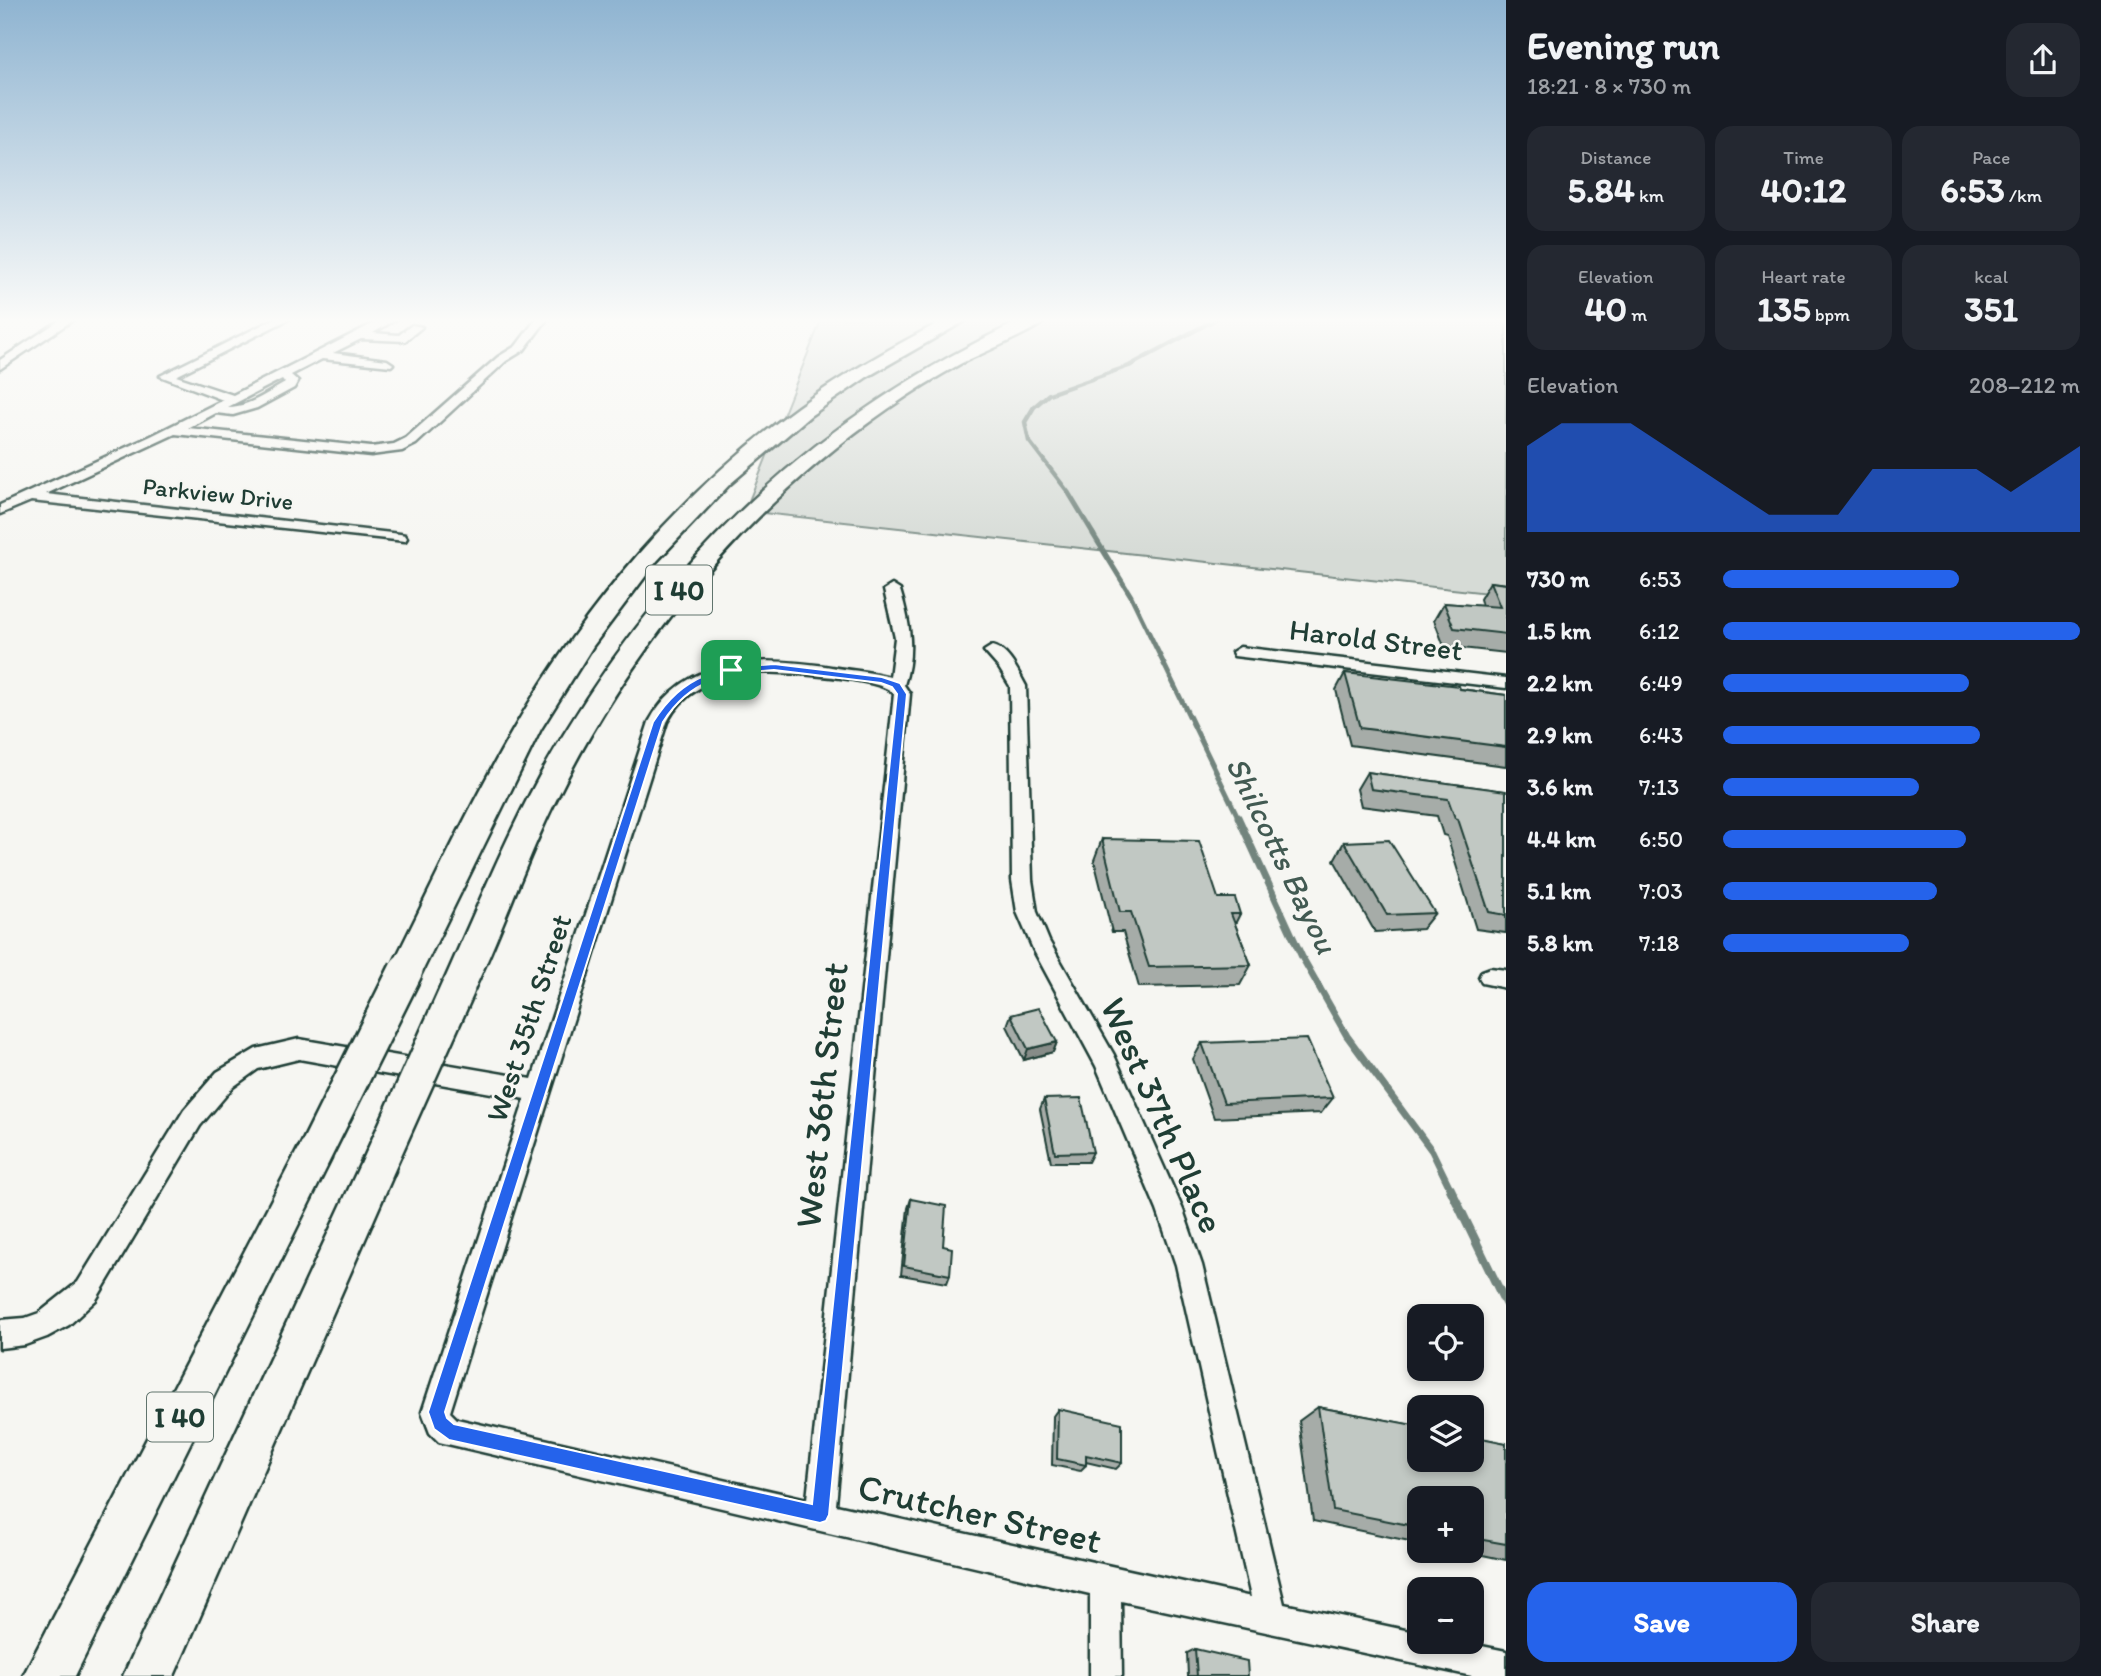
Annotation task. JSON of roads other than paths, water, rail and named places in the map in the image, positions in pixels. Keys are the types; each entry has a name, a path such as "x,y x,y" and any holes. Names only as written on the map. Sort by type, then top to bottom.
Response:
{"highway":[{"name":"I 40","path":"48,1676 312,1159 527,729 624,587 664,540 701,500 804,411 827,396"},
{"name":"I 40","path":"148,1676 553,779 582,728 641,638 710,554 744,518 799,467 869,413 896,396"}],"street":[{"path":"222,396 232,400"},
{"path":"0,510 239,396"},
{"path":"214,409 223,412 240,411 268,396"},
{"path":"173,430 371,451 397,448 418,436 461,396"},
{"name":"Parkview Drive","path":"31,496 400,538"},
{"name":"West 36th Street","path":"820,1515 902,694 896,685 901,672 902,616 892,590"},
{"name":"West 37th Place","path":"992,651 1006,665 1018,686 1022,880 1027,912 1040,943 1106,1062 1170,1210 1189,1265 1272,1619"},
{"name":"Harold Street","path":"1240,652 1506,683"},
{"name":"West 35th Street","path":"440,1423 436,1412 538,1091 658,722 671,700 686,688 731,670 774,667 882,680 896,685"},
{"path":"0,1334 29,1330 55,1320 79,1300 95,1280 204,1100 228,1075 247,1063 276,1052 299,1049 538,1091"},
{"name":"Crutcher Street","path":"440,1423 449,1432 1105,1582 1506,1667"},
{"path":"1105,1582 1106,1676"}],"waterway":[{"path":"1046,396 1034,407 1025,422 1029,441 1068,492 1094,535"},
{"name":"Shilcotts Bayou","path":"1093,534 1131,596 1239,819"},
{"name":"Shilcotts Bayou","path":"1238,817 1302,957 1347,1036 1432,1151 1451,1190"},
{"name":"Shilcotts Bayou","path":"1450,1188 1506,1304"}]}
